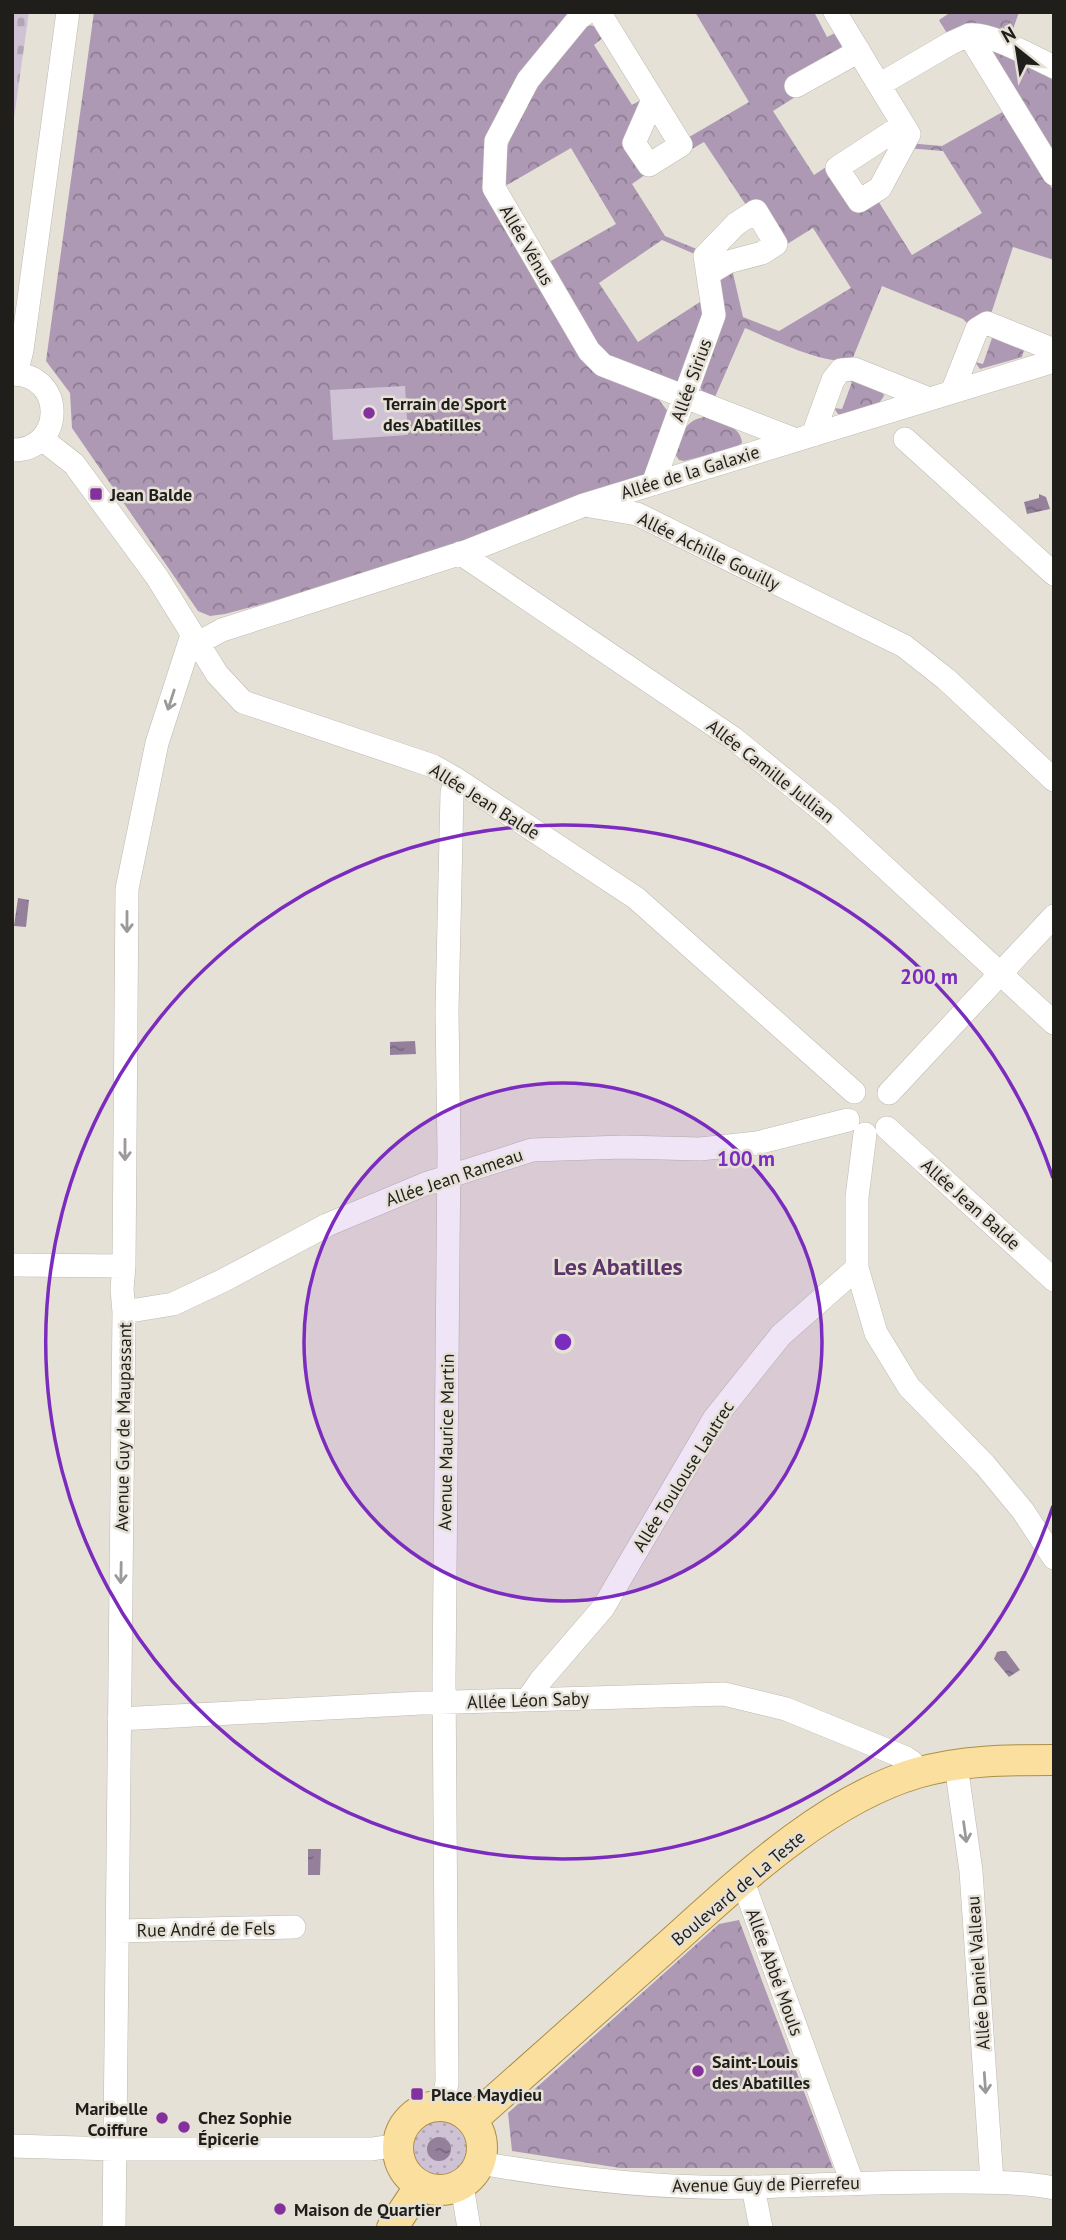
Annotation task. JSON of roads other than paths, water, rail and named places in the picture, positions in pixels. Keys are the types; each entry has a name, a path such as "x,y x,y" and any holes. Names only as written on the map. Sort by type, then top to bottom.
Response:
{"main road":[{"name":"Boulevard de La Teste","path":"472,2120 742,1879 795,1837 858,1798 916,1774 956,1765 989,1760 1054,1760"},
{"path":"443,2106 456,2109 472,2120 481,2137 483,2150 474,2174 461,2186 450,2190 431,2190 420,2186 403,2171 398,2145 402,2129 411,2116 424,2109 443,2106"},
{"path":"392,2228 420,2186"}],"street":[{"path":"12,450 27,449 42,439 50,427 54,412 51,398 43,386 30,377 14,374 23,342 68,12"},
{"name":"Allée Vénus","path":"587,12 528,80 496,141 494,188 589,351 603,365 685,398"},
{"path":"599,12 652,102"},
{"path":"835,12 903,125"},
{"path":"879,85 951,43 975,34 1054,67"},
{"path":"969,35 1054,174"},
{"path":"796,86 859,51"},
{"name":"Allée Sirius","path":"653,484 714,315 708,274"},
{"path":"952,392 977,329 987,323 1054,350"},
{"name":"Allée de la Galaxie","path":"584,505 1054,361"},
{"path":"805,437 833,380 841,370 854,369 929,399"},
{"name":"Allée de la Galaxie","path":"685,398 805,437"},
{"name":"Allée Jean Balde","path":"42,439 74,464 157,577 217,674 243,702 433,766 456,779 636,898 854,1092"},
{"path":"905,439 1054,574"},
{"path":"195,639 460,553 584,505"},
{"name":"Allée Achille Gouilly","path":"584,505 637,514 904,646 946,679 1054,780"},
{"name":"Allée Camille Jullian","path":"460,553 733,738 829,816 1054,1023"},
{"name":"Avenue Guy de Maupassant","path":"114,2228 124,1312 121,1289 124,1266 127,889 157,743 195,639"},
{"name":"Avenue Maurice Martin","path":"443,2106 447,2082 444,1702 447,999 452,793 456,779"},
{"path":"889,1093 1054,916"},
{"path":"868,1085 889,1093 895,1115 867,1128 846,1105 854,1092 868,1085"},
{"path":"867,1128 857,1197 857,1268 876,1333 909,1387 985,1465 1023,1511 1054,1558"},
{"name":"Allée Jean Balde","path":"867,1128 1054,1280"},
{"name":"Allée Jean Rameau","path":"124,1312 173,1304 327,1225 425,1184 532,1150 624,1147 700,1149 867,1128"},
{"path":"12,1265 124,1266"},
{"name":"Allée Toulouse Lautrec","path":"527,1700 603,1608 714,1419 781,1335 857,1268"},
{"name":"Allée Léon Saby","path":"119,1719 444,1702 724,1694 786,1709 906,1758 912,1762 916,1774"},
{"name":"Allée Daniel Valleau","path":"956,1765 971,1871 992,2182"},
{"name":"Allée Abbé Mouls","path":"742,1879 852,2182"},
{"name":"Rue André de Fels","path":"119,1931 294,1927"},
{"path":"12,2146 114,2149 372,2149 398,2145"},
{"name":"Avenue Guy de Pierrefeu","path":"480,2163 558,2177 639,2185 753,2187 852,2182 992,2182 1054,2188"},
{"path":"461,2186 468,2228"},
{"path":"753,2187 761,2228"}],"water":[{"path":"1039,494 1046,497 1050,509 1027,514 1024,502 1039,498"},
{"path":"18,898 29,900 26,927 14,926"},
{"path":"415,1041 416,1054 390,1055 390,1042"},
{"path":"1006,1651 1020,1670 1009,1677 994,1659 997,1652"},
{"path":"308,1849 321,1849 320,1875 308,1875"},
{"path":"439,2137 448,2140 451,2149 448,2158 439,2161 430,2158 427,2149 430,2140"}],"place":[{"name":"Terrain de Sport des Abatilles","path":"369,413"},
{"name":"Jean Balde","path":"96,494"},
{"name":"Saint-Louis des Abatilles","path":"698,2071"},
{"name":"Place Maydieu","path":"417,2094"},
{"name":"Maribelle Coiffure","path":"162,2118"},
{"name":"Chez Sophie Épicerie","path":"184,2127"},
{"name":"Maison de Quartier","path":"280,2209"}],"district":[{"name":"Les Abatilles","path":"618,1266"}]}
